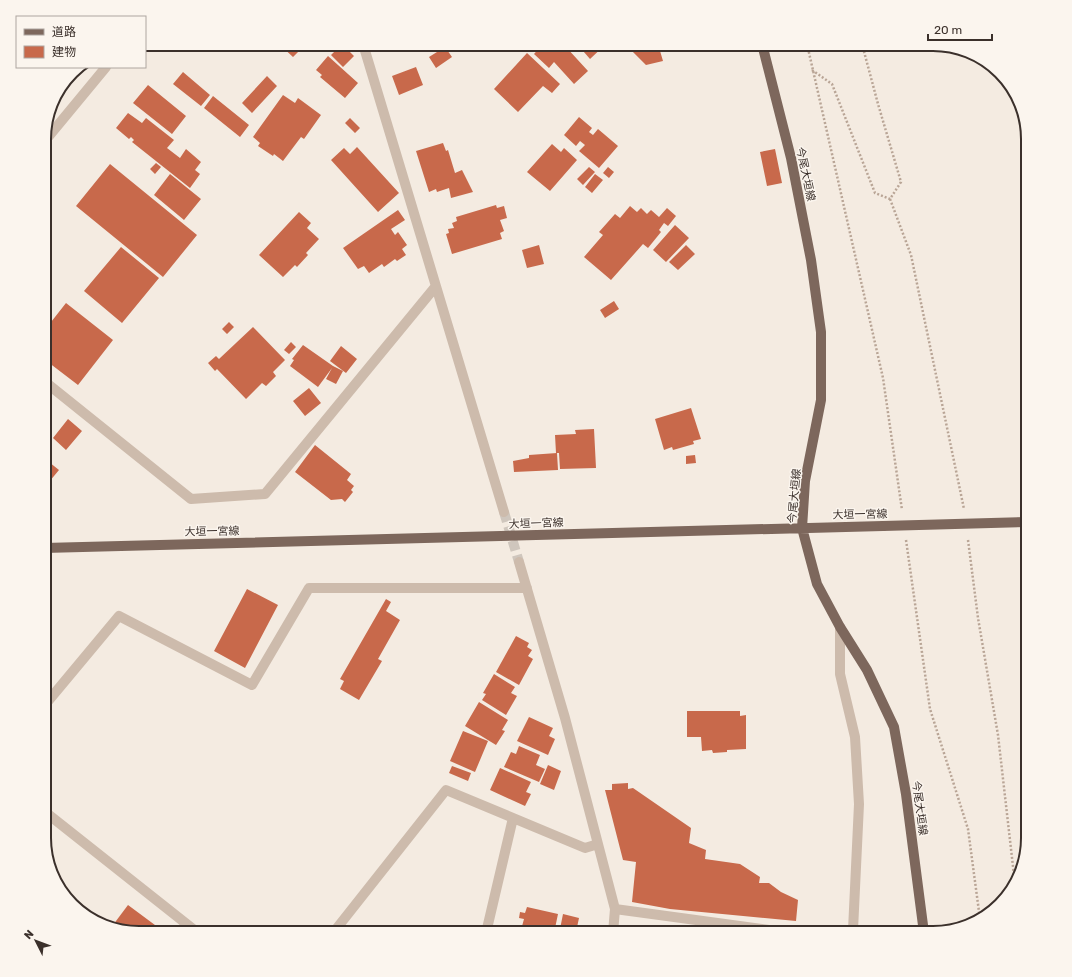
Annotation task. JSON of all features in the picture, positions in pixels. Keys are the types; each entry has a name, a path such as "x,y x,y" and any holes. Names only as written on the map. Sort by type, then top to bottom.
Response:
{"main road":[{"name":"今尾大垣線","path":"764,51 792,165 811,260 820,332 821,400 805,481 802,528 817,584 840,627 867,670 894,727 906,794 923,926"},
{"name":"大垣一宮線","path":"51,548 1021,522"}],"street":[{"path":"365,51 504,512"},
{"path":"51,134 105,68"},
{"path":"51,387 191,500 266,494 436,286"},
{"path":"519,562 565,718 598,844 615,909 614,926"},
{"path":"51,698 119,616 252,685 309,588 527,588"},
{"path":"840,627 840,674 855,737 859,804 853,926"},
{"path":"339,926 446,790 585,848 598,844"},
{"path":"51,816 189,926"},
{"path":"488,926 513,818"},
{"path":"615,909 740,926"}],"path":[{"path":"808,51 883,378 902,512"},
{"path":"812,70 832,84 875,193 890,199 901,182 864,51"},
{"path":"905,535 930,709 968,829 979,913"}],"building":[{"path":"287,51 299,51 293,57"},
{"path":"335,51 349,51 354,56 343,67 331,55"},
{"path":"439,51 448,51 452,57 436,68 429,57"},
{"path":"537,51 570,51 588,71 574,84 554,62 549,68 534,54"},
{"path":"583,51 599,51 590,59"},
{"path":"632,51 660,51 663,61 646,65"},
{"path":"527,53 560,84 552,93 543,86 518,112 494,89"},
{"path":"328,56 358,83 345,98 320,77 322,75 316,70"},
{"path":"416,67 423,85 399,95 392,76"},
{"path":"183,72 210,95 201,106 173,84"},
{"path":"267,76 277,86 252,113 242,103"},
{"path":"148,85 186,116 172,134 133,103"},
{"path":"283,95 295,103 298,98 321,115 304,139 301,137 283,161 274,154 273,156 258,146 260,143 253,137"},
{"path":"213,96 249,125 240,137 204,108"},
{"path":"128,113 142,123 146,118 174,140 167,148 180,158 186,149 201,162 195,170 200,174 190,188 132,142 134,140 131,137 129,139 116,128"},
{"path":"579,117 592,128 589,132 593,135 598,129 618,146 599,168 579,151 585,145 580,141 576,146 564,135"},
{"path":"350,118 360,128 355,133 345,123"},
{"path":"443,143 446,151 448,150 455,173 462,170 473,192 451,198 449,188 437,192 436,189 429,192 416,151"},
{"path":"552,144 561,152 564,148 577,160 550,191 527,172"},
{"path":"357,147 399,193 378,212 331,160 344,148 350,154"},
{"path":"775,149 782,183 767,186 760,152"},
{"path":"156,163 161,167 155,174 150,169"},
{"path":"110,164 197,235 163,277 76,206"},
{"path":"589,167 595,172 583,185 577,179"},
{"path":"608,167 614,172 609,178 603,173"},
{"path":"170,174 201,199 184,220 154,195"},
{"path":"595,174 603,180 592,193 585,187"},
{"path":"496,205 497,208 504,206 507,218 500,220 504,231 500,233 502,239 452,254 446,234 449,233 448,229 454,228 452,223 457,221 456,217"},
{"path":"630,206 637,212 641,208 647,214 651,210 659,217 667,208 676,216 668,226 664,223 659,230 661,232 648,248 643,244 611,280 584,257 603,235 599,232 615,214 620,218"},
{"path":"398,210 405,220 391,229 395,235 398,232 407,245 402,249 406,255 397,261 395,259 384,267 382,264 369,273 364,266 358,269 343,248"},
{"path":"299,212 311,223 307,228 319,239 306,253 308,255 297,267 295,265 283,277 259,255"},
{"path":"675,225 689,238 666,262 653,250"},
{"path":"539,245 544,264 527,268 522,250"},
{"path":"686,245 695,254 678,270 669,262"},
{"path":"121,247 159,278 122,323 84,291"},
{"path":"614,301 619,309 605,318 600,310"},
{"path":"66,303 113,340 78,385 51,364 51,322"},
{"path":"229,322 234,327 227,334 222,329"},
{"path":"253,327 285,360 273,372 276,376 266,386 262,383 246,399 217,369 215,371 208,363 216,356 219,359"},
{"path":"291,342 296,347 289,354 284,350"},
{"path":"303,345 333,366 343,371 336,384 326,379 332,368 318,387 290,366 294,360 292,359"},
{"path":"341,346 357,359 346,373 330,361"},
{"path":"309,388 321,403 305,416 293,401"},
{"path":"691,408 701,439 693,441 694,444 673,450 672,447 664,450 655,419"},
{"path":"68,419 82,431 66,450 53,438"},
{"path":"594,429 596,468 560,469 559,453 556,453 555,435 576,434 575,430"},
{"path":"315,445 351,474 347,480 354,486 351,490 353,492 345,502 342,499 331,500 295,472"},
{"path":"557,453 558,470 514,472 513,461 529,458 529,455"},
{"path":"695,455 696,463 686,464 686,456"},
{"path":"51,464 59,470 51,480"},
{"path":"247,589 278,605 245,668 214,651"},
{"path":"386,599 391,602 386,611 400,620 378,659 382,661 359,700 340,689 344,681 340,679"},
{"path":"516,636 529,643 527,647 532,650 528,656 533,659 519,685 496,672"},
{"path":"494,674 515,687 511,693 517,696 506,715 482,700 486,694 483,693"},
{"path":"479,702 508,720 502,730 505,731 496,745 465,726"},
{"path":"687,711 740,711 740,716 746,715 746,749 727,750 727,752 713,753 712,750 702,751 701,737 687,737"},
{"path":"529,717 553,728 549,736 555,739 548,755 517,741"},
{"path":"463,731 488,741 475,772 450,761"},
{"path":"519,746 540,755 536,765 545,769 539,782 504,767 511,752 516,754"},
{"path":"548,765 561,771 554,790 540,784"},
{"path":"452,766 471,773 468,781 449,773"},
{"path":"500,768 531,782 526,792 531,794 525,806 490,790"},
{"path":"628,783 628,789 633,788 691,828 689,843 706,850 705,859 740,864 760,877 759,883 769,883 781,892 798,900 796,921 670,909 632,902 636,862 623,860 605,790 612,790 612,784"},
{"path":"128,905 156,926 138,926 115,922"},
{"path":"527,907 558,914 555,926 522,926 524,919 519,918 520,912 525,913"},
{"path":"563,914 579,918 577,926 561,926"}],"tunnel":[{"path":"504,512 519,562"}]}
